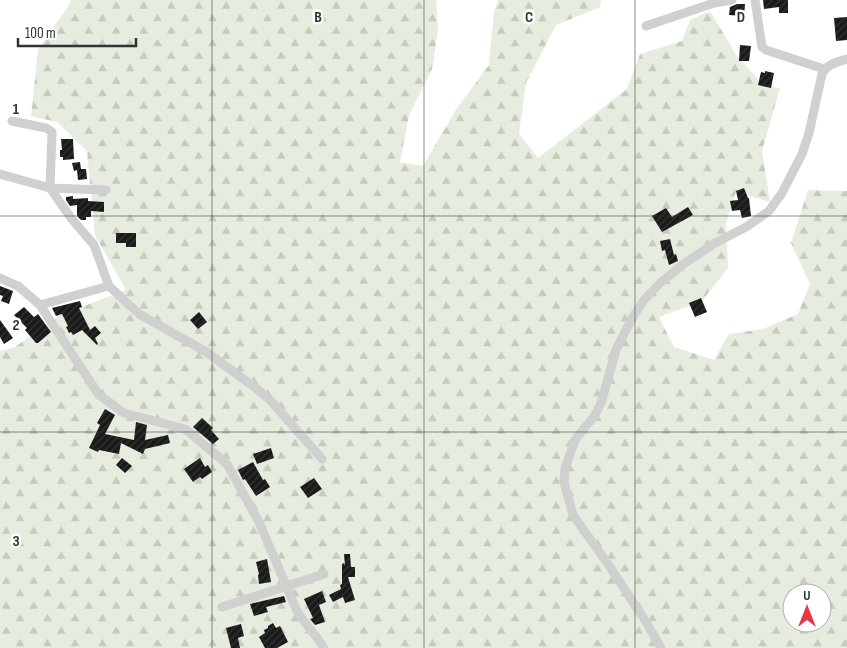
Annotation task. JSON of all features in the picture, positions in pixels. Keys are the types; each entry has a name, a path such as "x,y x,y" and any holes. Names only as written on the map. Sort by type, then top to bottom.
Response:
{"street":[{"path":"646,26 714,3 732,0"},
{"path":"755,0 762,47 824,69"},
{"path":"661,648 610,566 573,515 564,482 565,468 575,440 595,415 601,403 616,350 631,320 644,300 661,282 685,263 715,243 746,227 769,210 782,193 802,154 809,133 824,69 847,58"},
{"path":"12,121 46,128 52,132 50,188 71,218 94,245 110,286 139,314 205,351 253,386 271,401 322,458"},
{"path":"0,174 50,188 106,190"},
{"path":"0,278 18,286 40,304 99,394 124,413 184,429 227,464 258,522 286,587 305,624 318,638 324,648"},
{"path":"40,304 110,286"},
{"path":"222,607 324,574"}],"green space":[{"path":"70,0 436,0 438,30 432,69 409,115 400,162 423,166 457,108 489,65 494,13 498,0 601,0 600,7 556,25 526,83 519,134 538,158 627,89 640,54 682,41 690,20 710,11 736,55 764,86 780,88 762,151 770,202 736,192 726,223 728,268 702,301 659,317 674,347 714,360 729,334 763,329 798,314 810,284 791,243 808,190 847,191 847,648 0,648 0,351 15,347 60,315 126,290 95,235 87,151 57,122 31,116 38,50 71,2"}],"building":[{"path":"763,0 788,0 788,13 779,13 779,7 764,9"},
{"path":"737,4 745,4 744,16 729,15 730,7"},
{"path":"847,17 847,40 836,41 834,18"},
{"path":"740,45 751,46 749,61 739,61"},
{"path":"765,71 774,73 771,88 758,85 761,72 765,73"},
{"path":"61,139 73,139 74,159 63,160 63,157 60,157 60,150 62,150"},
{"path":"80,162 81,169 86,169 87,179 78,180 77,170 74,171 72,163"},
{"path":"744,188 749,198 751,216 742,218 740,210 732,211 730,201 738,200 736,191"},
{"path":"73,196 73,199 88,198 88,201 104,202 104,212 91,211 91,217 81,220 77,216 77,205 70,206 66,200 66,197"},
{"path":"688,207 693,215 662,232 652,216 666,208 672,217"},
{"path":"116,233 136,233 136,247 126,247 126,243 116,243"},
{"path":"670,239 674,255 676,254 678,261 669,265 665,250 662,251 660,241"},
{"path":"0,286 13,291 9,304 1,301 3,296 0,295"},
{"path":"701,298 707,312 695,317 689,303"},
{"path":"80,301 82,307 79,308 90,330 95,326 101,333 95,338 97,345 82,330 73,335 71,332 69,333 62,314 56,316 52,308"},
{"path":"24,307 34,317 38,314 51,332 38,343 36,343 25,330 27,328 14,315"},
{"path":"199,312 207,322 198,329 190,320"},
{"path":"0,320 13,338 4,344 0,337"},
{"path":"105,409 115,415 105,434 134,440 136,422 147,425 145,440 168,435 170,443 145,449 143,454 121,443 119,454 99,450 98,452 89,448 100,425 97,423"},
{"path":"202,418 213,428 211,430 219,439 213,444 193,427"},
{"path":"271,448 274,458 257,464 253,454"},
{"path":"122,458 132,466 125,473 116,465"},
{"path":"200,458 205,467 208,465 212,472 202,479 200,477 193,482 184,469"},
{"path":"253,462 263,480 265,479 270,487 256,496 245,479 243,480 238,470"},
{"path":"314,478 322,489 308,498 300,487"},
{"path":"344,554 350,554 351,567 355,567 355,577 348,577 355,600 345,603 343,597 333,602 329,595 341,589 342,564 344,563 345,566"},
{"path":"267,559 271,582 259,584 256,562"},
{"path":"322,591 326,602 319,605 325,622 315,625 310,619 313,618 304,599"},
{"path":"284,596 286,602 266,607 268,612 254,616 250,604"},
{"path":"273,623 276,628 280,626 288,642 277,648 265,648 259,637"},
{"path":"241,624 244,636 238,638 240,648 231,648 226,628"}]}
